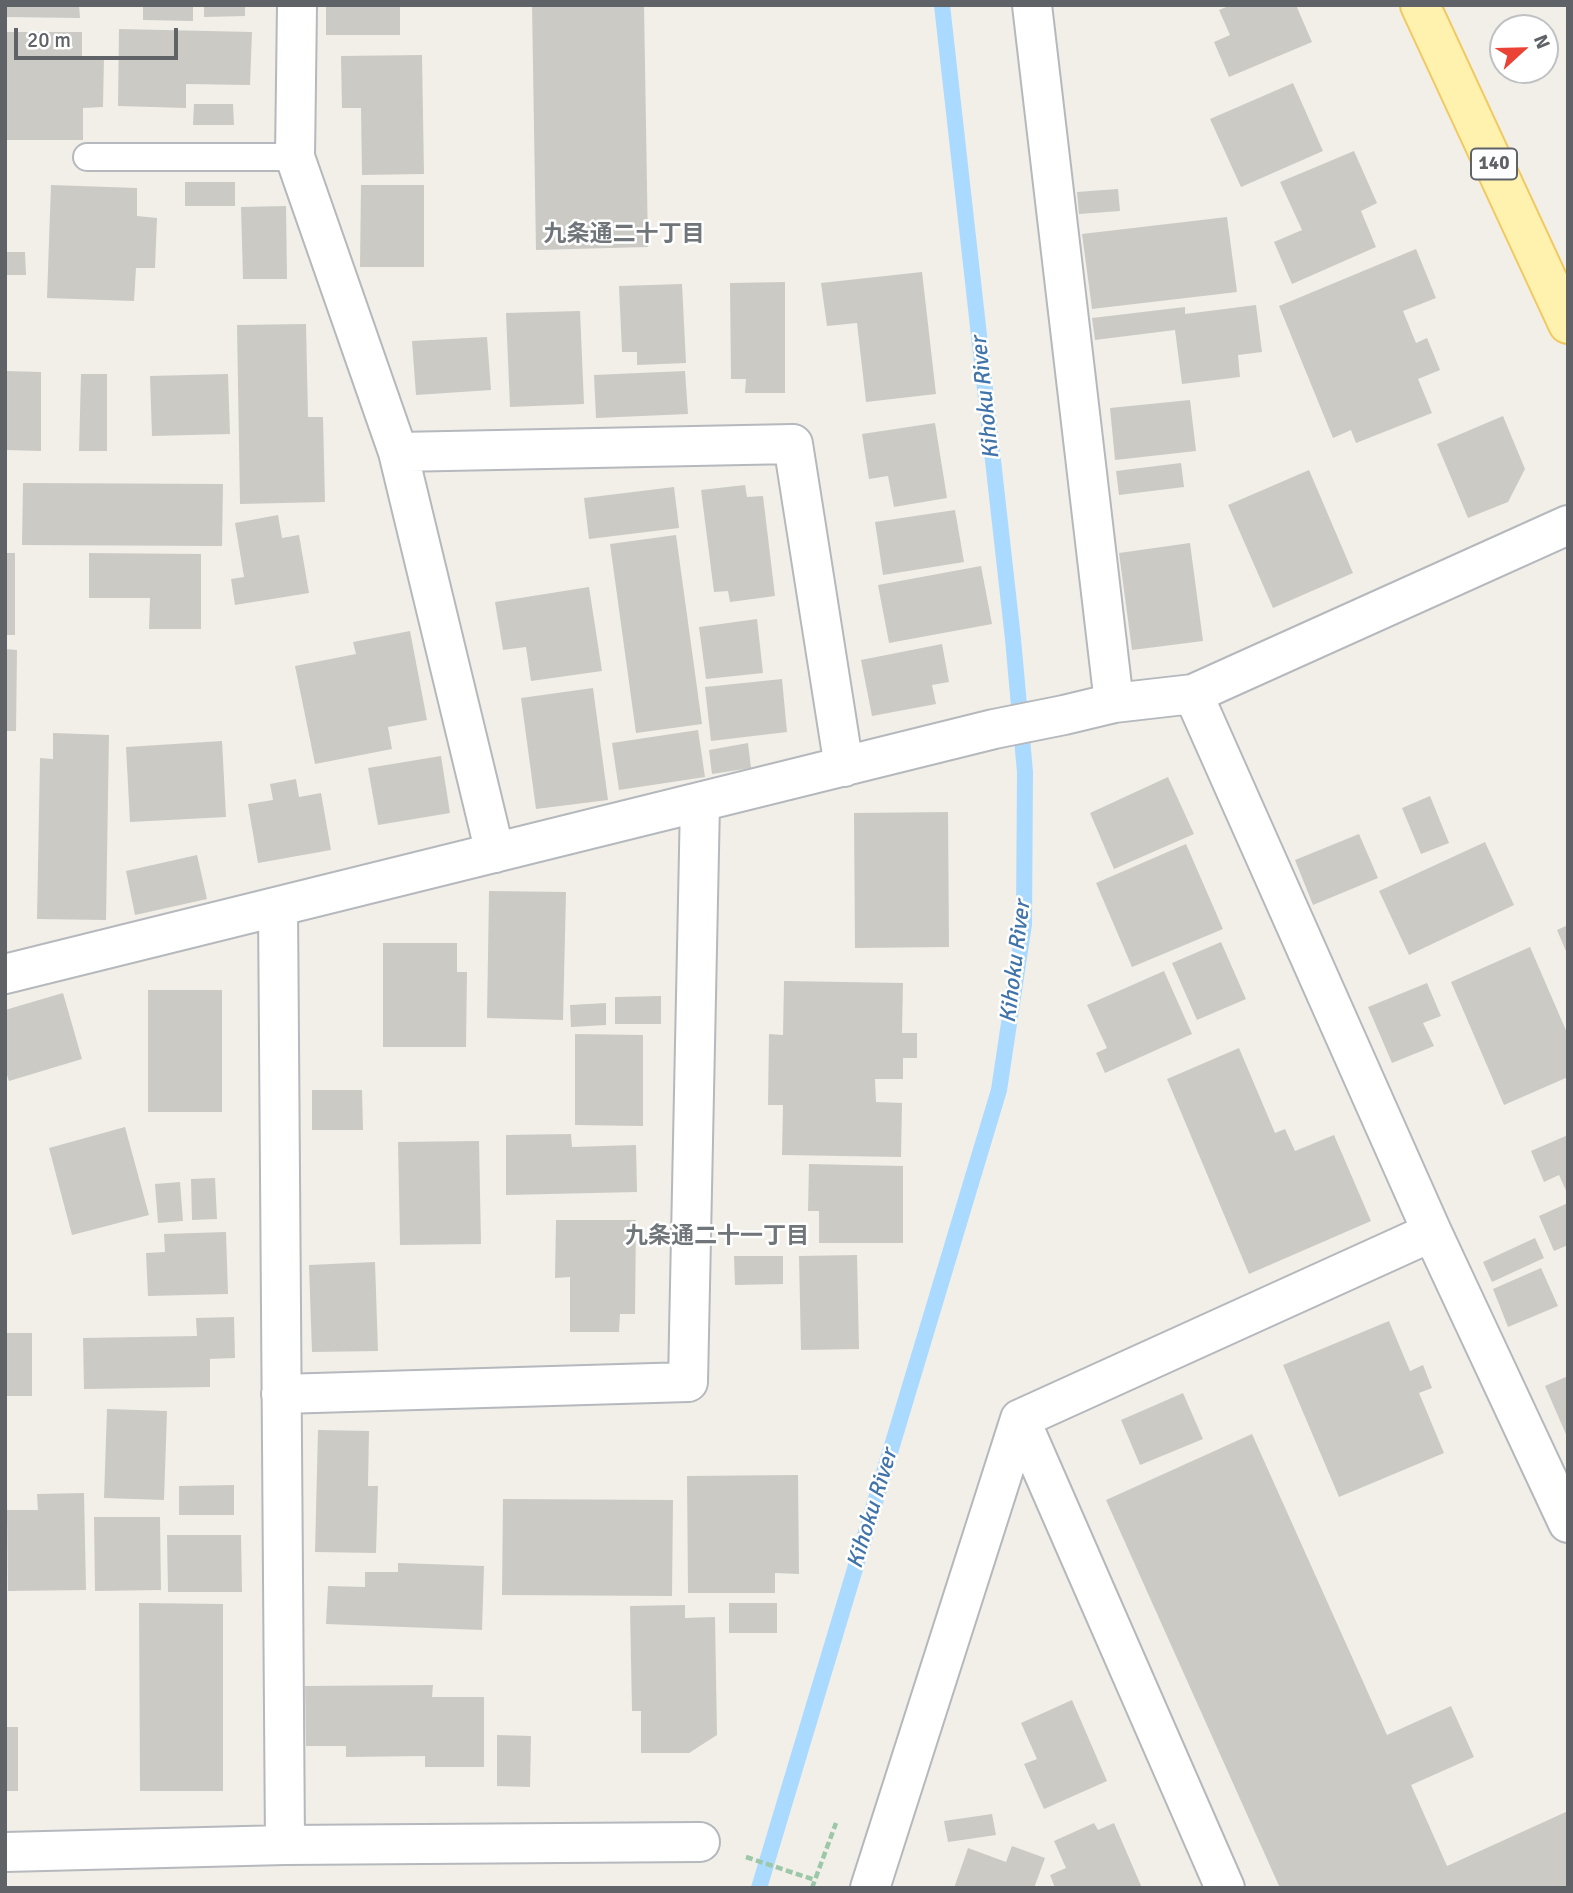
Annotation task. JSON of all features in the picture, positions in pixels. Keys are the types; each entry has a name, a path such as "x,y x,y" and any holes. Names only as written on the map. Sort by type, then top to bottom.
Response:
{"main road":[{"name":"140","path":"1420,5 1568,324"}],"street":[{"path":"297,5 295,157 398,452 495,853"},
{"path":"1032,5 1114,703"},
{"path":"398,452 793,444 844,767"},
{"path":"5,974 994,729 1114,703 1193,694 1568,525"},
{"path":"1193,694 1432,1232 1568,1523"},
{"path":"281,1394 688,1382 700,803"},
{"path":"278,906 285,1845"},
{"path":"870,1888 1020,1419 1432,1232"},
{"path":"1020,1419 1225,1888"},
{"path":"5,1852 285,1845 700,1842"}],"lane":[{"path":"87,157 295,157"}],"path":[{"path":"792,1873 815,1880"}],"building":[{"path":"5,5 79,5 80,18 5,17"},
{"path":"143,5 193,5 193,21 143,20"},
{"path":"204,5 245,5 245,16 204,17"},
{"path":"326,5 400,5 400,35 326,35"},
{"path":"532,5 644,5 648,247 536,250"},
{"path":"1231,5 1296,5 1312,42 1229,77 1214,42 1230,35 1219,10"},
{"path":"119,29 252,32 250,85 186,84 186,108 118,106"},
{"path":"5,32 82,32 82,56 104,56 103,107 83,108 83,140 5,140"},
{"path":"422,55 424,174 362,175 361,108 342,108 341,56"},
{"path":"1293,83 1323,151 1241,187 1210,119"},
{"path":"194,104 233,104 234,125 193,125"},
{"path":"1354,151 1377,203 1361,211 1376,247 1292,284 1274,242 1302,230 1280,182"},
{"path":"185,182 235,182 235,206 185,206"},
{"path":"51,185 137,188 137,216 157,218 155,268 136,268 134,301 47,298"},
{"path":"361,185 424,185 424,267 360,267"},
{"path":"1118,189 1120,211 1079,214 1077,192"},
{"path":"286,206 287,279 243,279 241,207"},
{"path":"1227,217 1237,292 1092,309 1082,234"},
{"path":"1416,249 1436,298 1403,311 1416,343 1427,338 1440,370 1418,379 1432,413 1356,443 1351,430 1333,438 1279,306"},
{"path":"5,252 25,252 26,275 5,275"},
{"path":"922,272 936,394 866,402 857,323 827,326 821,283"},
{"path":"785,282 785,393 745,393 746,379 731,379 730,283"},
{"path":"682,284 686,363 637,365 637,352 622,352 619,286"},
{"path":"1256,305 1262,352 1238,355 1240,377 1182,384 1175,330 1095,340 1092,318 1185,307 1185,314"},
{"path":"580,311 584,404 510,407 506,313"},
{"path":"306,324 308,417 323,417 325,502 240,504 237,325"},
{"path":"487,337 491,390 416,395 412,341"},
{"path":"5,371 41,372 41,451 5,450"},
{"path":"685,371 688,414 596,418 594,375"},
{"path":"81,374 107,374 107,451 79,451"},
{"path":"228,374 230,434 152,436 150,376"},
{"path":"1190,400 1196,451 1115,460 1110,408"},
{"path":"1503,416 1525,469 1508,502 1468,518 1437,444"},
{"path":"935,423 947,498 894,507 888,476 869,479 862,434"},
{"path":"1181,463 1184,487 1119,495 1116,471"},
{"path":"1309,470 1353,573 1273,608 1228,505"},
{"path":"23,483 223,484 222,546 22,545"},
{"path":"745,485 747,497 763,496 775,596 730,602 728,591 714,592 701,490"},
{"path":"674,487 679,528 589,539 584,498"},
{"path":"955,510 964,562 883,575 875,522"},
{"path":"278,515 282,538 299,535 309,593 235,605 231,579 244,577 235,523"},
{"path":"676,535 702,724 636,733 610,544"},
{"path":"1190,543 1203,641 1132,650 1119,553"},
{"path":"5,553 15,553 15,635 5,635"},
{"path":"89,553 201,554 201,629 149,629 150,598 89,598"},
{"path":"981,566 992,624 889,643 878,585"},
{"path":"589,587 602,671 531,681 526,647 503,650 495,602"},
{"path":"757,619 763,673 706,679 699,627"},
{"path":"410,631 427,720 388,727 392,749 315,764 295,666 356,654 353,642"},
{"path":"942,644 949,682 932,685 936,704 872,716 861,660"},
{"path":"5,649 17,650 16,731 5,731"},
{"path":"782,679 787,732 711,741 705,687"},
{"path":"593,688 608,800 536,809 521,698"},
{"path":"698,730 705,777 619,790 612,743"},
{"path":"53,733 109,735 106,920 37,919 40,758 53,759"},
{"path":"222,741 226,817 130,822 126,747"},
{"path":"748,743 751,768 712,774 709,750"},
{"path":"441,756 450,813 378,825 368,768"},
{"path":"1168,777 1194,834 1114,869 1090,813"},
{"path":"296,779 299,797 321,793 331,850 258,863 248,804 273,800 270,784"},
{"path":"1430,796 1449,843 1421,854 1402,808"},
{"path":"948,812 949,947 855,948 854,813"},
{"path":"1359,834 1378,878 1313,905 1295,860"},
{"path":"1485,842 1514,905 1409,955 1379,891"},
{"path":"1186,844 1223,929 1132,967 1096,883"},
{"path":"197,855 207,899 135,915 126,871"},
{"path":"489,891 566,892 563,1020 487,1018"},
{"path":"1568,925 1568,956 1557,930"},
{"path":"1221,942 1246,999 1197,1020 1172,963"},
{"path":"383,943 457,943 457,972 467,972 466,1047 383,1047"},
{"path":"1530,947 1568,1035 1568,1077 1504,1105 1451,982"},
{"path":"1164,971 1192,1034 1105,1073 1096,1053 1107,1048 1087,1005"},
{"path":"784,981 903,983 902,1033 917,1033 917,1058 903,1058 903,1079 875,1079 876,1102 902,1103 901,1157 782,1155 783,1105 768,1105 769,1034 783,1035"},
{"path":"1427,983 1441,1016 1423,1023 1434,1046 1392,1063 1368,1007"},
{"path":"148,990 222,990 222,1112 148,1112"},
{"path":"63,993 82,1059 9,1081 5,1069 5,1010"},
{"path":"661,996 661,1024 615,1024 615,997"},
{"path":"606,1003 606,1025 571,1027 570,1005"},
{"path":"575,1034 643,1035 643,1126 575,1125"},
{"path":"1239,1048 1275,1133 1285,1129 1295,1151 1334,1135 1371,1221 1249,1274 1167,1079"},
{"path":"312,1090 362,1090 363,1130 312,1130"},
{"path":"125,1127 149,1215 72,1235 49,1148"},
{"path":"571,1134 572,1147 636,1145 637,1192 506,1195 506,1135"},
{"path":"1568,1135 1568,1195 1559,1175 1544,1182 1531,1151"},
{"path":"479,1141 481,1244 400,1245 398,1142"},
{"path":"809,1164 903,1166 903,1243 819,1243 819,1211 808,1211"},
{"path":"215,1178 217,1219 192,1220 191,1179"},
{"path":"180,1182 183,1221 158,1223 155,1184"},
{"path":"1568,1203 1568,1245 1554,1251 1539,1216"},
{"path":"556,1220 636,1220 635,1314 620,1314 619,1332 570,1332 570,1277 555,1278"},
{"path":"226,1232 228,1294 148,1296 146,1253 165,1252 164,1234"},
{"path":"1535,1238 1544,1258 1492,1282 1483,1262"},
{"path":"857,1255 859,1349 801,1350 799,1256"},
{"path":"734,1256 783,1256 783,1284 735,1285"},
{"path":"375,1262 378,1351 312,1352 309,1265"},
{"path":"1541,1268 1558,1306 1508,1327 1493,1289"},
{"path":"234,1317 235,1358 210,1359 210,1387 84,1389 83,1338 197,1336 196,1318"},
{"path":"1389,1321 1410,1371 1423,1365 1432,1388 1419,1393 1444,1453 1339,1497 1283,1365"},
{"path":"5,1333 32,1333 32,1396 5,1396"},
{"path":"1568,1376 1568,1439 1545,1386"},
{"path":"1183,1393 1203,1439 1140,1465 1121,1420"},
{"path":"107,1409 167,1411 164,1500 104,1498"},
{"path":"318,1430 369,1431 368,1486 378,1486 376,1553 315,1552"},
{"path":"1252,1434 1387,1735 1451,1706 1474,1757 1411,1785 1447,1866 1568,1811 1568,1888 1280,1888 1106,1500"},
{"path":"798,1475 799,1574 775,1573 775,1593 688,1593 687,1476"},
{"path":"234,1485 234,1515 179,1515 179,1486"},
{"path":"84,1493 86,1590 8,1591 7,1510 38,1510 37,1494"},
{"path":"503,1499 673,1500 672,1596 502,1595"},
{"path":"94,1517 160,1517 161,1590 95,1591"},
{"path":"167,1535 241,1535 242,1592 168,1592"},
{"path":"398,1563 484,1566 482,1630 326,1624 328,1586 365,1587 365,1572 398,1572"},
{"path":"139,1603 223,1604 223,1791 140,1791"},
{"path":"729,1603 777,1603 777,1633 729,1633"},
{"path":"685,1605 685,1618 715,1617 717,1735 689,1753 641,1753 641,1711 632,1711 630,1606"},
{"path":"433,1685 432,1697 484,1697 484,1767 425,1767 425,1756 346,1757 346,1746 306,1746 305,1686"},
{"path":"1072,1700 1107,1781 1044,1809 1024,1764 1037,1759 1021,1723"},
{"path":"5,1727 18,1727 18,1791 5,1791"},
{"path":"497,1735 531,1736 530,1787 497,1786"},
{"path":"992,1814 996,1835 948,1842 944,1821"},
{"path":"1094,1823 1098,1830 1114,1823 1142,1888 1055,1888 1050,1875 1066,1868 1054,1841"},
{"path":"1012,1846 1045,1858 1034,1888 954,1888 968,1848 1006,1862"}],"waterway":[{"name":"Kihoku River","path":"759,1888 999,1090 1024,924 1025,772 1013,639 942,5"}],"district":[{"name":"九条通二十丁目","path":"624,235"},
{"name":"九条通二十一丁目","path":"717,1237"}]}
